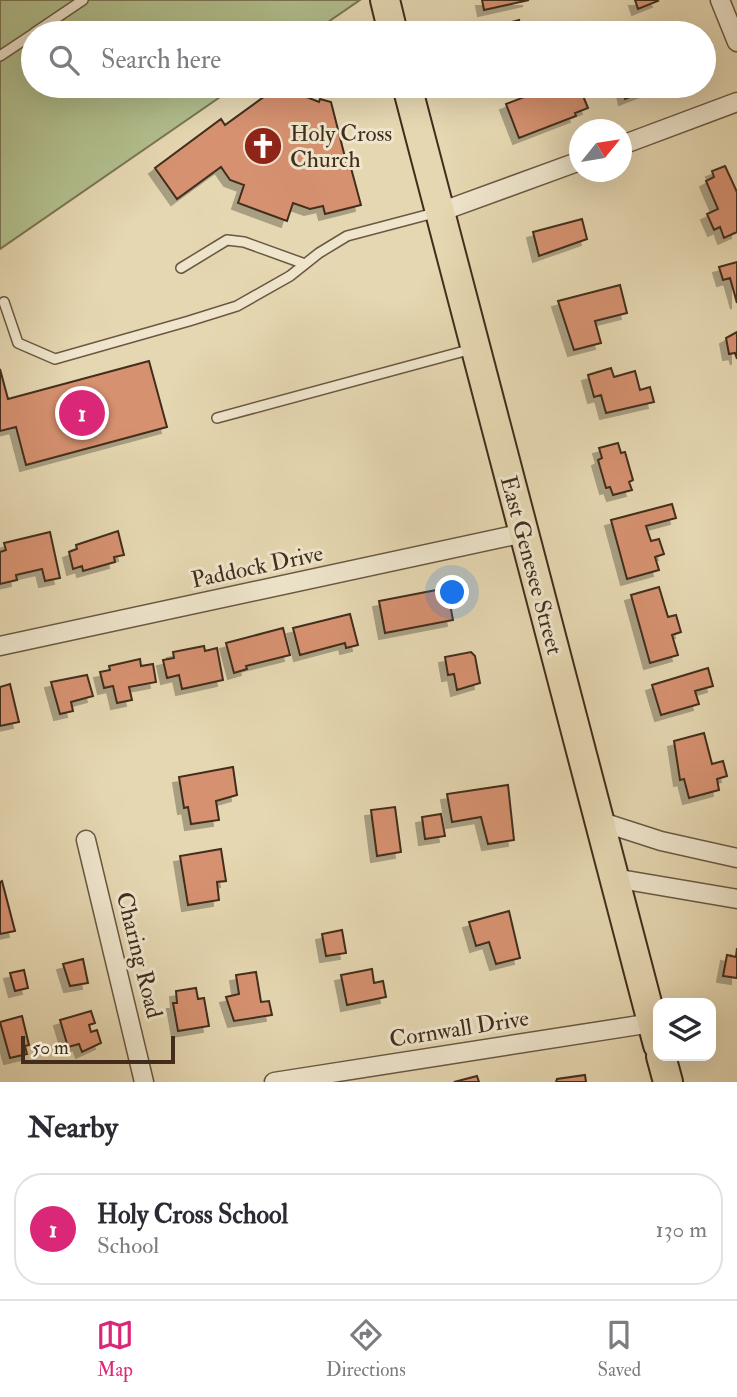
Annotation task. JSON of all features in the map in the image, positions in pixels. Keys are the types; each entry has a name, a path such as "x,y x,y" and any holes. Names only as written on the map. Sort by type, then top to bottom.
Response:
{"main road":[{"path":"385,0 390,21"},
{"name":"East Genesee Street","path":"410,98 653,1026"},
{"path":"662,1061 668,1082"}],"street":[{"path":"720,0 737,42"},
{"path":"632,141 737,102"},
{"path":"440,212 569,165"},
{"name":"Paddock Drive","path":"0,646 524,533"},
{"path":"599,821 661,841 737,858"},
{"name":"Charing Road","path":"86,840 144,1082"},
{"path":"614,877 737,899"},
{"name":"Cornwall Drive","path":"274,1082 653,1034"}],"lane":[{"path":"53,21 83,0"},
{"path":"0,56 21,42"},
{"path":"4,302 18,343 55,359 237,306 290,276 347,236 440,212"},
{"path":"181,268 227,240 244,242 305,264"},
{"path":"217,418 475,348"}],"green space":[{"path":"0,0 360,0 329,21 21,21 21,98 219,98 0,249"}],"building":[{"path":"482,0 529,0 484,10"},
{"path":"635,0 657,0 658,1 638,9"},
{"name":"Holy Cross Church","path":"262,98 309,98 319,102 320,99 331,102 348,169 351,168 361,205 325,214 323,206 310,209 293,203 287,221 238,203 244,185 230,180 221,167 177,199 155,168 221,119 225,125"},
{"path":"522,98 584,98 588,108 575,113 576,116 519,138 506,104"},
{"path":"725,166 737,192 737,232 724,238 720,227 714,230 707,214 718,209 706,181 714,177 712,171"},
{"path":"582,219 587,239 539,256 533,232"},
{"path":"737,262 737,303 730,278 723,280 719,267"},
{"path":"620,285 627,313 595,321 601,343 574,350 558,301"},
{"path":"737,332 737,359 735,353 729,354 726,338"},
{"path":"149,361 167,427 26,465 16,427 0,431 0,369 8,399"},
{"path":"611,368 614,377 635,371 640,390 650,387 654,402 606,413 601,395 594,397 588,375"},
{"path":"618,443 621,453 625,452 633,480 629,482 632,490 613,495 610,487 606,488 598,460 602,458 599,448"},
{"path":"672,504 676,518 646,526 651,541 659,539 664,554 655,557 659,570 627,579 611,520"},
{"path":"118,531 124,555 114,557 115,562 83,571 82,566 73,569 69,552 77,549 76,545"},
{"path":"50,532 60,578 45,581 42,569 16,575 17,580 0,584 0,552 6,550 4,543"},
{"path":"659,587 668,617 676,615 681,632 672,635 678,655 650,663 631,595"},
{"path":"447,588 453,620 385,633 379,601"},
{"path":"350,614 358,645 346,648 345,643 300,655 293,628"},
{"path":"283,628 290,655 246,666 247,669 234,673 226,643"},
{"path":"204,646 205,651 217,648 223,680 182,689 179,675 167,678 163,660 174,658 173,652"},
{"path":"471,652 475,656 480,683 457,690 454,674 448,675 445,657"},
{"path":"140,659 141,666 153,664 156,682 129,687 132,700 117,703 113,686 104,688 100,672 110,670 109,666"},
{"path":"708,668 713,686 695,691 699,704 661,715 652,685"},
{"path":"87,675 93,696 71,702 73,711 60,714 51,682"},
{"path":"10,684 19,722 0,726 0,687"},
{"path":"704,733 712,764 723,761 727,776 717,779 719,790 689,798 684,779 680,780 674,741"},
{"path":"233,767 237,795 216,801 219,820 191,824 188,807 184,808 179,777"},
{"path":"508,785 514,840 488,844 481,817 452,822 447,794"},
{"path":"395,807 401,852 377,856 371,810"},
{"path":"441,814 445,836 425,839 422,817"},
{"path":"221,849 226,881 217,882 219,900 188,905 180,856"},
{"path":"2,881 15,931 0,934 0,882"},
{"path":"509,911 520,958 496,964 489,942 476,946 469,922"},
{"path":"342,930 346,953 326,956 322,934"},
{"path":"737,948 737,978 723,976 727,955 736,957"},
{"path":"83,959 88,983 70,986 63,964"},
{"path":"372,969 374,983 383,981 386,997 347,1005 341,975"},
{"path":"24,970 28,988 15,991 10,973"},
{"path":"256,972 261,1002 269,1001 272,1015 234,1021 226,997 239,994 236,975"},
{"path":"196,988 198,999 204,998 209,1026 178,1031 173,1003 177,1003 176,991"},
{"path":"91,1011 95,1023 89,1025 91,1032 97,1030 101,1043 82,1052 79,1044 68,1047 60,1020"},
{"path":"22,1016 29,1045 25,1046 27,1054 10,1058 0,1022"},
{"path":"585,1075 586,1082 556,1082 557,1079"},
{"path":"477,1076 479,1082 454,1082"}],"place":[{"name":"Holy Cross Church","path":"263,146"},
{"name":"Holy Cross School","path":"82,413"}]}
